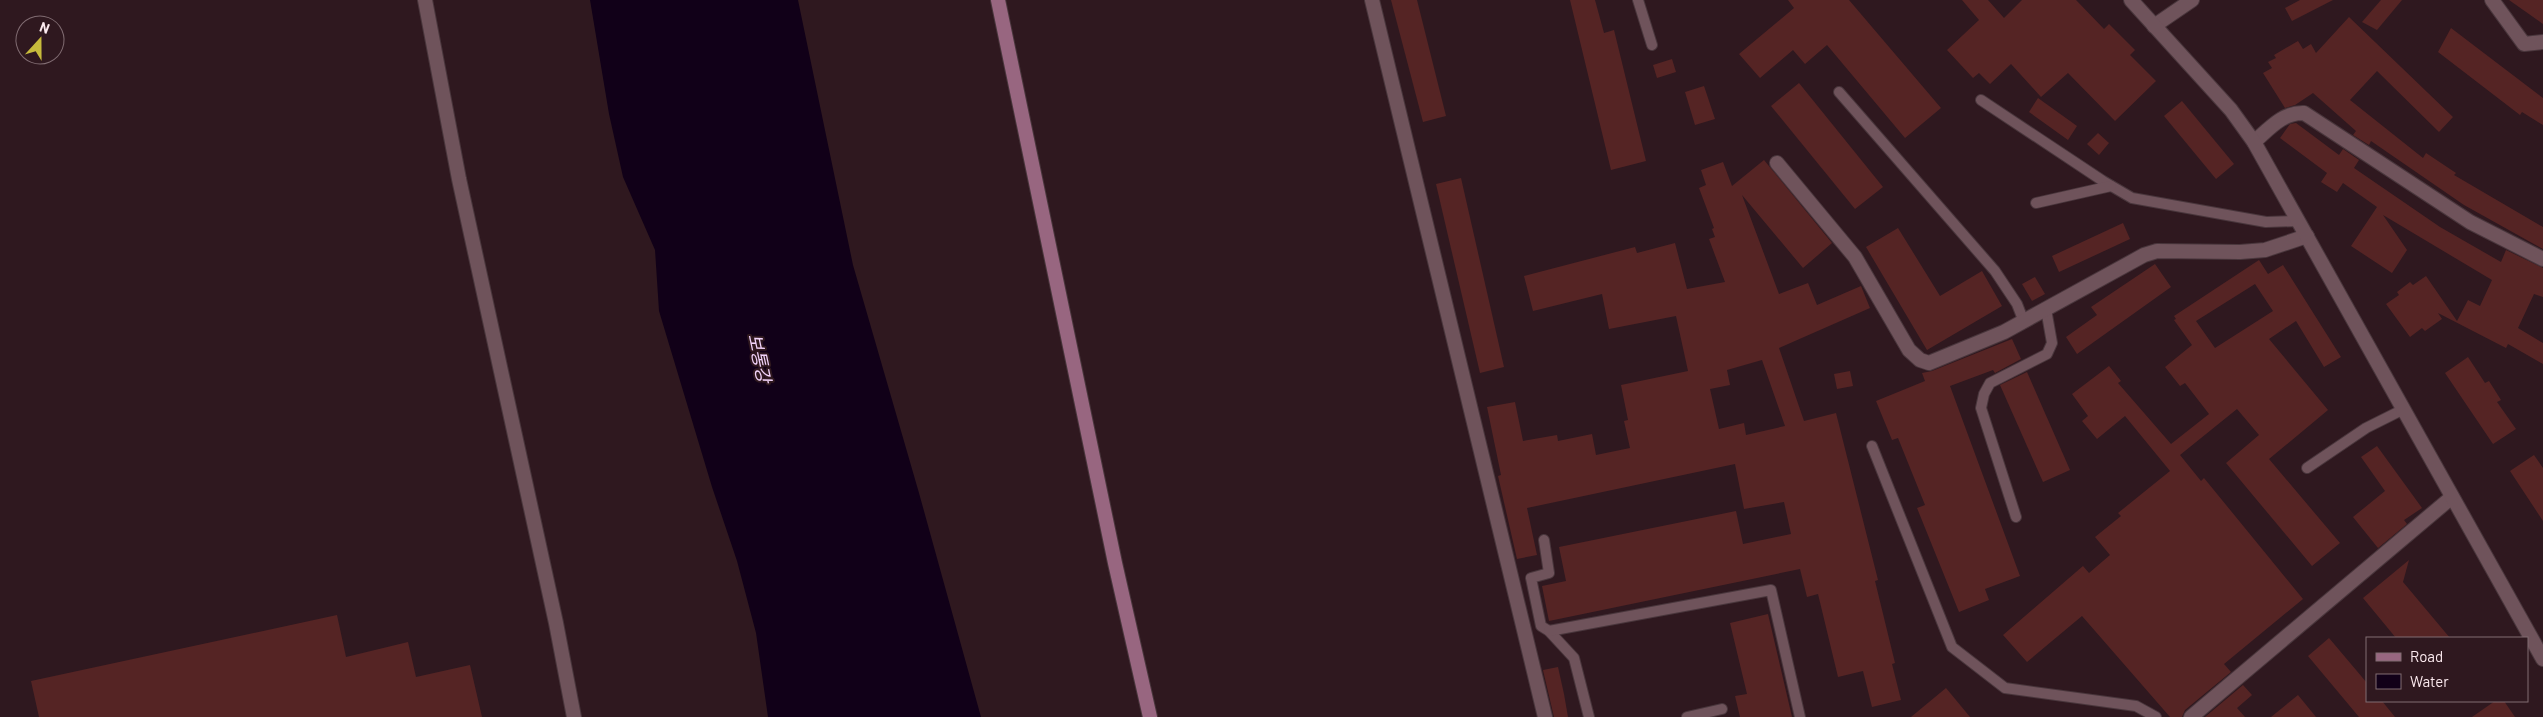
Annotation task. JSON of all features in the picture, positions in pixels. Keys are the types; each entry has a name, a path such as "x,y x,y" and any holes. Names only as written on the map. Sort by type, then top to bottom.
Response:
{"main road":[{"path":"998,0 1113,554 1150,717"}],"street":[{"path":"425,0 459,179 556,623 574,717"},
{"path":"1372,0 1545,717"},
{"path":"2131,0 2231,110 2254,142 2543,659"},
{"path":"2154,26 2192,0"},
{"path":"2492,0 2524,44 2543,42"},
{"path":"2254,142 2281,118 2294,112 2304,113 2470,222 2543,259"},
{"path":"1777,163 1855,257 1909,350 1920,360 1929,363 2024,322 2144,255 2157,251 2240,252 2264,250 2307,236"},
{"path":"2191,717 2452,497"}],"lane":[{"path":"1638,0 1652,45"},
{"path":"1839,92 1995,271 2016,304 2024,322"},
{"path":"1981,100 2132,198 2266,222 2298,220"},
{"path":"2036,203 2111,186"},
{"path":"2016,517 1981,408 1984,394 1990,383 2047,354 2052,343 2046,310"},
{"path":"2308,468 2366,428 2404,409"},
{"path":"1872,446 1952,647 2005,688 2136,706 2156,717"},
{"path":"1544,540 1549,573 1531,578 1541,626 1574,658 1589,717"},
{"path":"1549,632 1771,590 1800,717"},
{"path":"1687,717 1722,708"}],"water":[{"name":"보통강","path":"590,0 798,0 853,265 981,717 768,717 756,633 737,561 712,487 659,311 655,250 623,177 609,114"}],"building":[{"path":"1391,0 1417,0 1446,116 1423,122"},
{"path":"1570,0 1595,0 1604,33 1614,30 1646,161 1611,170"},
{"path":"1788,0 1849,0 1941,108 1905,138 1827,45 1805,64 1793,50 1760,78 1739,54 1794,8"},
{"path":"1962,0 1988,0 2004,18 2022,0 2076,0 2104,29 2109,24 2135,50 2130,55 2156,81 2115,121 2068,73 2041,97 2011,64 1990,84 1979,73 1973,78 1947,50 1979,20"},
{"path":"2300,0 2333,0 2292,21 2285,8"},
{"path":"2381,0 2402,0 2377,30 2362,22"},
{"path":"2509,0 2543,0 2543,24"},
{"path":"2349,17 2453,117 2439,132 2377,71 2350,100 2423,158 2426,153 2456,173 2454,175 2543,227 2543,249 2464,205 2371,141 2369,145 2353,135 2356,131 2313,93 2295,105 2285,108 2263,73 2272,68 2268,62 2276,58 2274,55 2298,41 2303,49 2311,44 2316,53"},
{"path":"2451,28 2543,98 2543,125 2522,112 2520,115 2438,52"},
{"path":"1672,59 1676,72 1657,78 1653,65"},
{"path":"1799,83 1883,187 1855,209 1771,106"},
{"path":"1704,86 1715,119 1695,125 1685,92"},
{"path":"2038,98 2077,126 2068,140 2029,112"},
{"path":"2182,101 2234,164 2216,179 2164,116"},
{"path":"2296,123 2339,155 2343,149 2359,160 2354,168 2440,227 2501,262 2506,250 2543,268 2543,297 2534,294 2518,328 2543,343 2543,364 2508,344 2506,348 2438,313 2442,319 2425,331 2422,328 2410,337 2386,304 2399,295 2397,292 2410,282 2413,285 2426,276 2457,321 2468,300 2480,306 2492,280 2383,215 2407,250 2392,273 2351,246 2377,207 2343,183 2337,192 2321,182 2327,173 2280,138 2290,124"},
{"path":"2098,133 2109,143 2099,155 2087,144"},
{"path":"1764,160 1832,243 1803,268 1742,195 1779,294 1808,283 1817,305 1861,286 1870,308 1779,348 1804,421 1836,413 1878,580 1875,581 1895,663 1892,664 1901,700 1872,707 1863,671 1838,677 1818,594 1807,597 1800,569 1549,621 1542,586 1566,581 1559,547 1736,511 1743,544 1791,534 1784,502 1744,509 1735,464 1527,508 1537,555 1517,559 1498,476 1501,475 1487,407 1515,402 1523,441 1557,435 1558,441 1592,434 1596,455 1630,448 1624,421 1628,420 1621,385 1688,371 1676,316 1609,329 1602,294 1533,311 1524,276 1635,247 1637,253 1675,243 1687,289 1725,282 1709,239 1715,237 1712,229 1714,228 1699,188 1706,185 1701,170 1723,162 1732,186","holes":["1762,360 1785,426 1746,435 1744,423 1719,429 1710,389 1730,385 1727,370"]},
{"path":"1461,178 1504,367 1480,373 1436,184"},
{"path":"2123,223 2130,239 2059,272 2052,256"},
{"path":"1898,228 1940,296 1982,271 2002,306 1927,350 1866,247"},
{"path":"2259,260 2268,274 2283,265 2341,357 2324,367 2296,321 2269,339 2328,410 2269,459 2340,543 2312,566 2226,463 2259,435 2237,409 2180,455 2201,481 2204,478 2303,599 2224,664 2231,672 2185,710 2182,717 2170,717 2082,616 2027,662 2003,635 2083,566 2089,573 2110,555 2095,537 2121,516 2118,513 2170,471 2125,416 2097,439 2082,421 2088,416 2072,394 2109,366 2121,381 2118,383 2171,444 2209,414 2185,383 2180,386 2165,367 2192,345 2174,320 2176,319 2174,316","holes":["2255,284 2273,311 2215,348 2196,321"]},
{"path":"2155,264 2171,287 2077,354 2066,337 2097,315 2091,307"},
{"path":"2035,277 2045,294 2032,301 2022,284"},
{"path":"2012,339 2021,359 1995,373 1993,370 1950,386 2020,576 1985,589 1989,600 1959,612 1917,508 1925,505 1898,438 1892,440 1876,401 1925,381 1922,373 1932,371"},
{"path":"2468,357 2485,383 2489,381 2501,400 2497,402 2516,429 2493,444 2445,373"},
{"path":"1850,371 1853,386 1837,389 1834,374"},
{"path":"2027,372 2070,470 2043,482 2000,385"},
{"path":"2377,446 2422,508 2404,520 2407,524 2378,548 2353,517 2385,491 2361,457"},
{"path":"2534,455 2543,468 2543,521 2510,471"},
{"path":"2409,560 2403,582 2449,637 2395,637 2363,598"},
{"path":"1768,614 1792,717 1740,717 1735,696 1747,694 1730,623"},
{"path":"337,615 346,657 408,642 416,677 470,665 482,717 39,717 31,681"},
{"path":"2329,638 2366,682 2366,702 2383,702 2395,717 2359,717 2308,656"},
{"path":"1558,667 1568,717 1554,717 1543,670"},
{"path":"2243,685 2252,695 2237,708 2245,717 2205,717"},
{"path":"1946,688 1970,717 1911,717"},
{"path":"2298,695 2316,717 2271,717"},
{"path":"2494,702 2505,702 2515,717 2472,717"}]}
